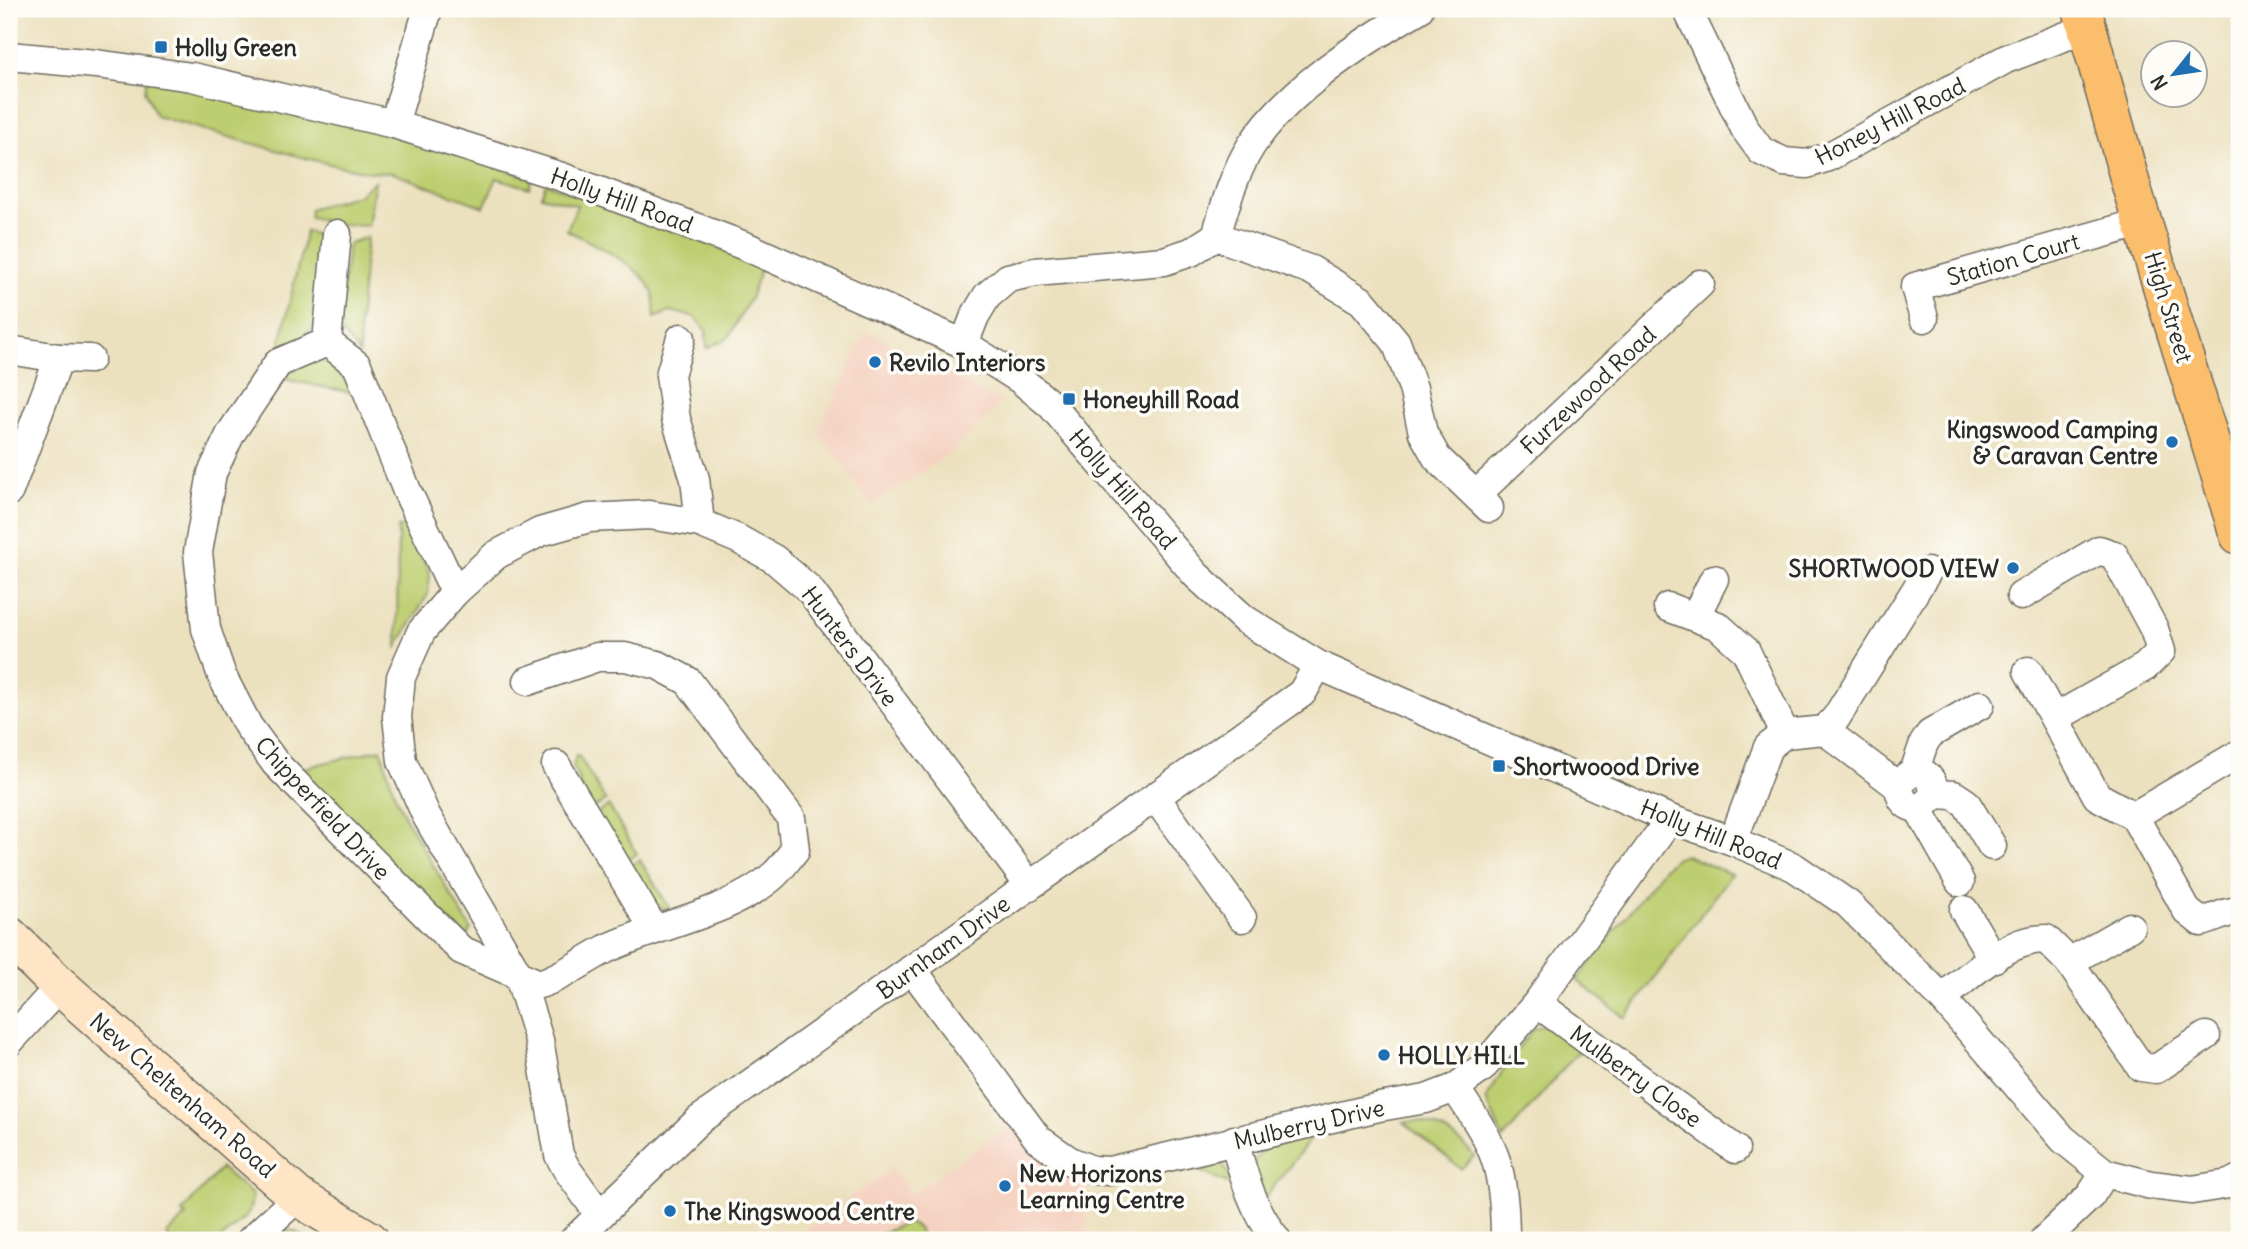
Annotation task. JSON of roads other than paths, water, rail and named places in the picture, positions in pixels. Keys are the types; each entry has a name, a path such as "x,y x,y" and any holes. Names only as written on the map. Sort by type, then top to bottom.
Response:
{"main road":[{"name":"High Street","path":"2085,19 2143,222 2232,488 2239,535"}],"street":[{"path":"394,124 428,9"},
{"path":"964,344 975,316 987,296 1008,278 1035,272 1164,261 1191,252 1216,236 1231,188 1250,148 1276,112 1360,43 1419,9"},
{"name":"Honey Hill Road","path":"1687,9 1745,129 1761,151 1784,162 1807,164 1828,157 2006,59 2085,19"},
{"name":"Holly Hill Road","path":"9,56 192,77 394,124 562,177 745,246 964,344 1021,380 1051,405 1196,575 1244,619 1318,664 1670,819 1794,867 1848,904 1942,998 2063,1139 2105,1173"},
{"name":"Station Court","path":"1924,318 1915,287 2143,222"},
{"path":"337,234 327,342 358,365 407,491 455,592 421,632 401,677 397,717 402,761 426,815 519,976 540,1040 559,1154 599,1214"},
{"name":"Furzewood Road","path":"1216,236 1311,270 1362,301 1396,342 1413,388 1423,433 1437,458 1482,501 1700,284"},
{"path":"681,338 670,375 676,419 695,478 700,523"},
{"name":"Chipperfield Drive","path":"327,342 278,363 231,433 212,473 198,552 206,629 222,676 248,726 276,764 461,950 538,984 551,981 606,950 654,929 729,904 774,875 795,850 791,818 688,681 658,665 625,657 597,657 528,681"},
{"path":"9,350 59,358 90,359"},
{"path":"9,491 59,358"},
{"name":"Hunters Drive","path":"455,592 496,555 540,531 589,518 649,515 700,523 738,539 775,559 809,589 1030,885"},
{"path":"2021,596 2099,550 2114,555 2154,629 2161,651 2145,667 2055,719"},
{"path":"1732,841 1768,747 1785,734 1824,730 1836,719 1927,572"},
{"path":"1695,617 1714,579"},
{"path":"1668,607 1718,626 1746,651 1785,734"},
{"name":"Burnham Drive","path":"574,1240 699,1121 1302,693 1318,664"},
{"path":"2028,671 2096,796 2134,816 2187,911 2201,922 2233,911 2239,912"},
{"path":"1980,705 1930,734 1906,779 1900,797 1907,805 1954,795 1966,803 1992,846"},
{"path":"1824,730 1906,779"},
{"path":"2134,816 2239,754"},
{"path":"556,765 654,929"},
{"path":"1156,798 1242,918"},
{"path":"1926,801 1932,835 1960,881"},
{"name":"Mulberry Drive","path":"912,969 1038,1139 1070,1161 1092,1170 1110,1171 1234,1140 1426,1099 1455,1088 1482,1068 1537,1003 1670,819"},
{"path":"1964,910 1993,959"},
{"path":"2069,962 2130,927"},
{"name":"New Cheltenham Road","path":"9,936 60,986 298,1197 369,1240"},
{"path":"1942,998 2006,949 2031,939 2046,939 2069,962 2141,1067 2156,1069 2206,1036"},
{"path":"9,1042 60,986"},
{"name":"Mulberry Close","path":"1537,1003 1735,1149"},
{"path":"1455,1088 1478,1122 1497,1163 1505,1209 1505,1240"},
{"path":"1234,1140 1257,1211 1277,1240"},
{"path":"2044,1240 2091,1196 2105,1173 2151,1185 2192,1190 2229,1184 2239,1179"},
{"path":"251,1240 298,1197"}],"place":[{"name":"Holly Green","path":"161,47"},
{"name":"Revilo Interiors","path":"875,362"},
{"name":"Honeyhill Road","path":"1069,399"},
{"name":"Kingswood Camping & Caravan Centre","path":"2172,442"},
{"name":"SHORTWOOD VIEW","path":"2013,568"},
{"name":"Shortwoood Drive","path":"1499,766"},
{"name":"HOLLY HILL","path":"1384,1055"},
{"name":"New Horizons Learning Centre","path":"1005,1186"},
{"name":"The Kingswood Centre","path":"670,1211"}]}
